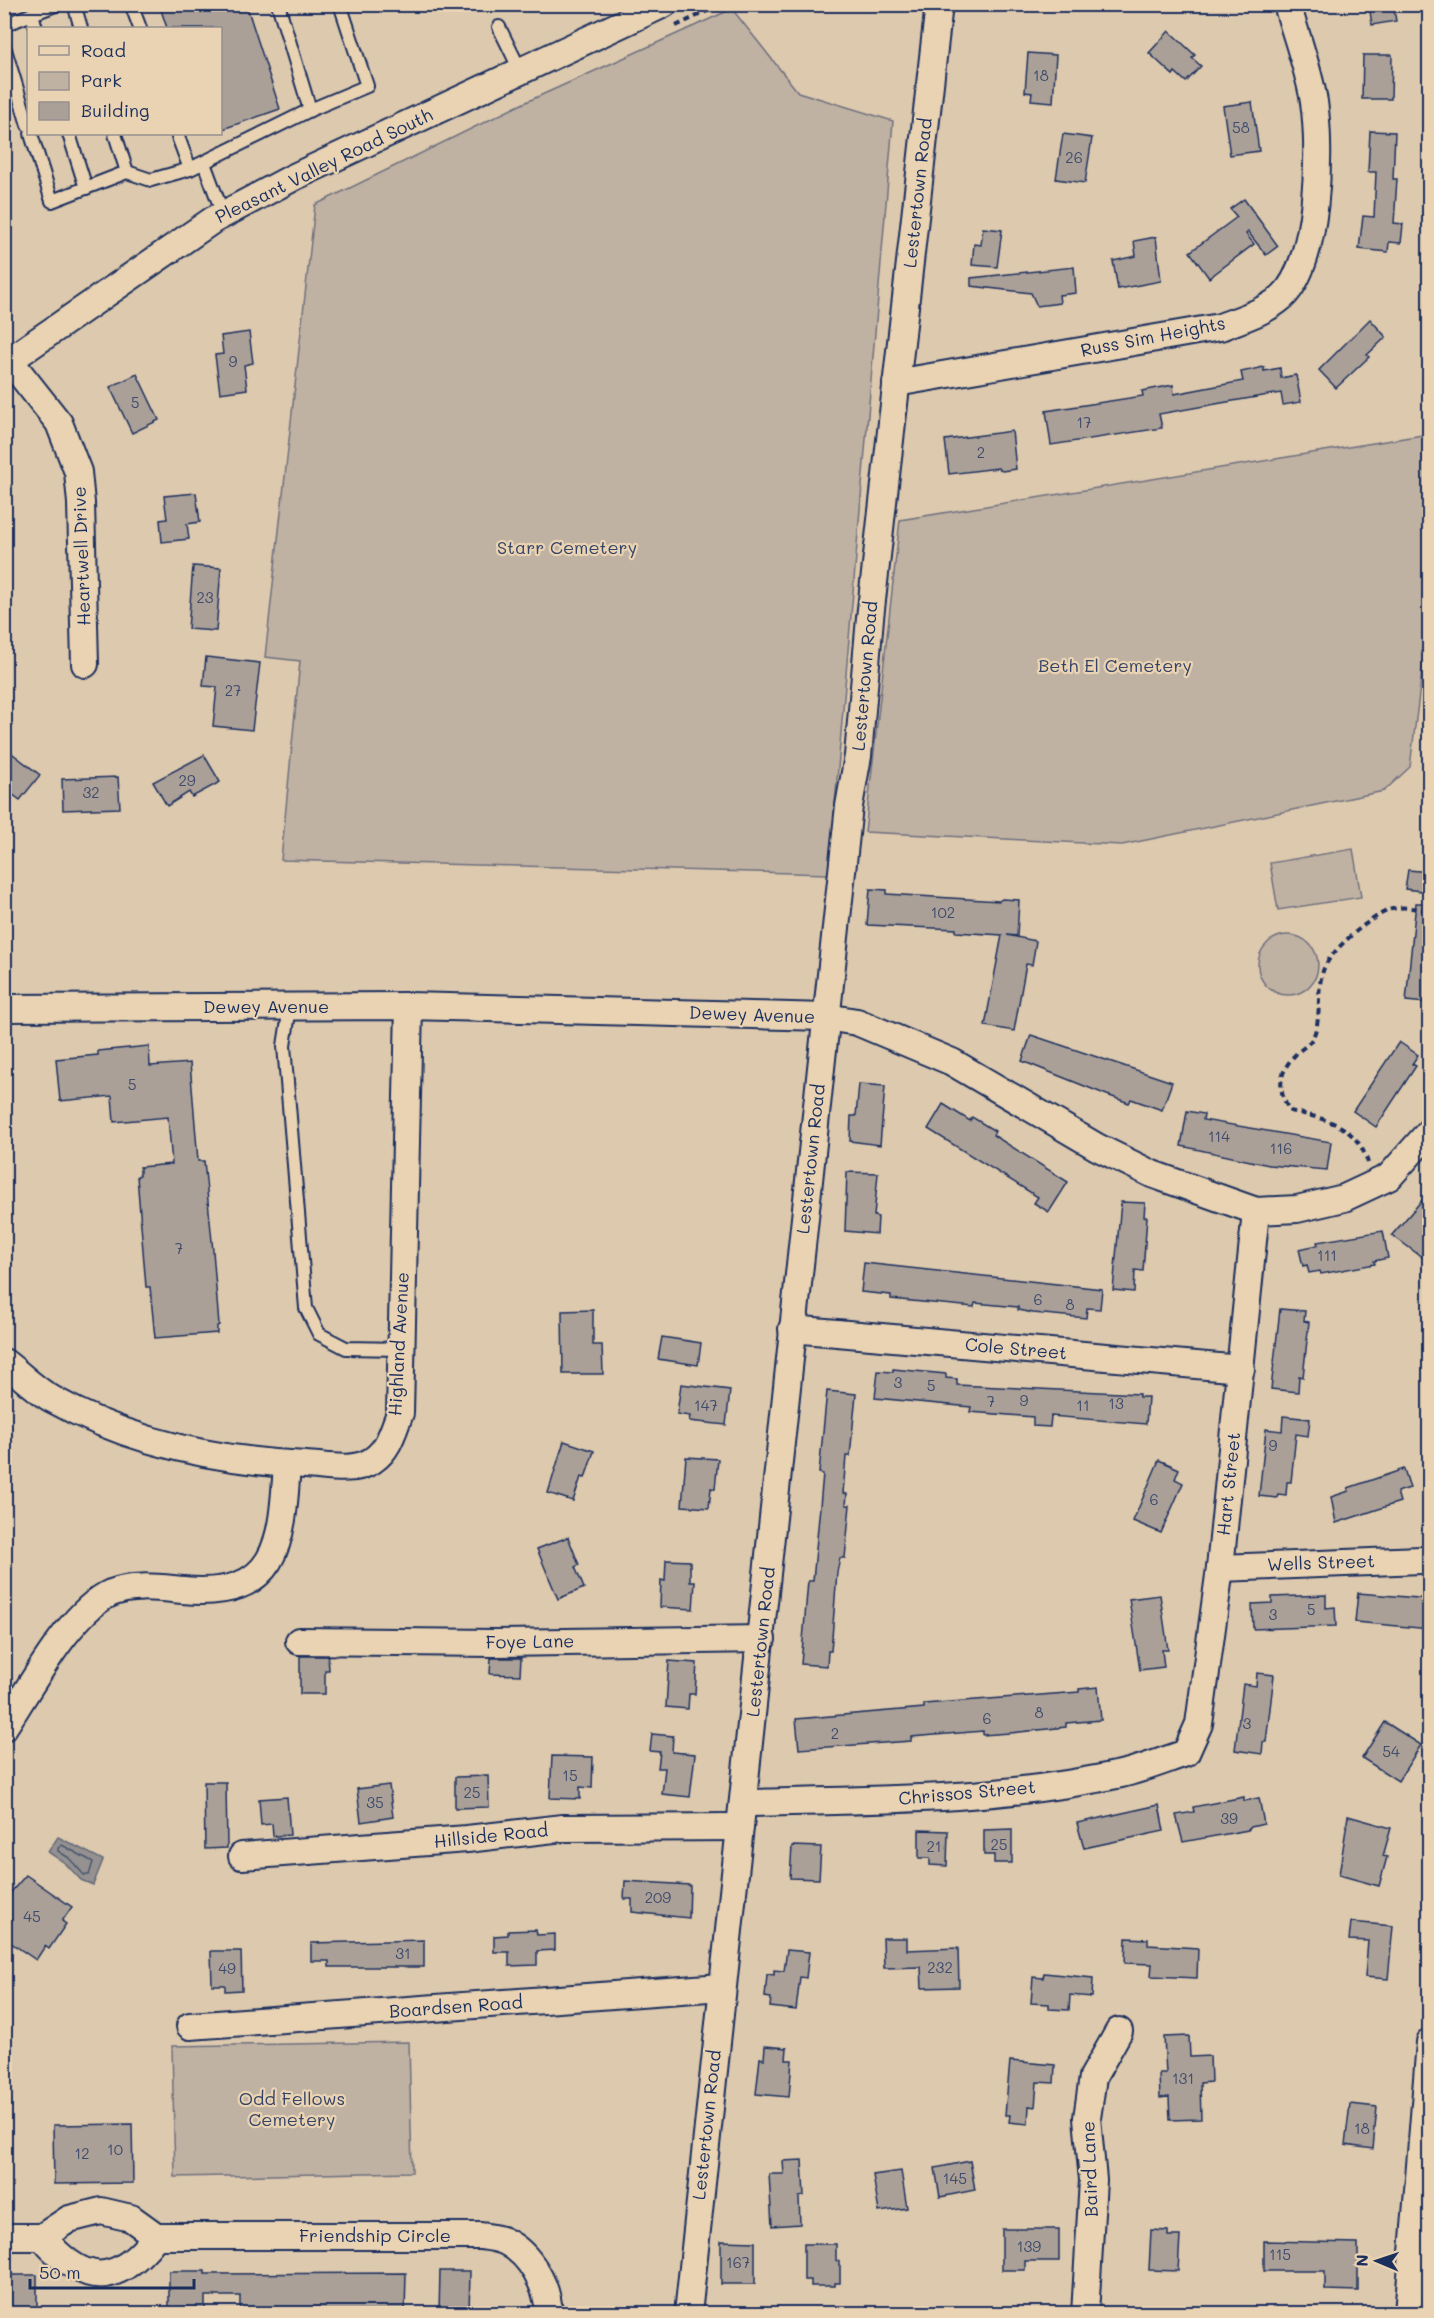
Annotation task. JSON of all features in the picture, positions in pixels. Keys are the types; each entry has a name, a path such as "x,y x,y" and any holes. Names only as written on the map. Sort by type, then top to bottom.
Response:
{"street":[{"name":"Lestertown Road","path":"688,2313 762,1639 792,1329 849,806 858,756 896,383 939,4"},
{"name":"Russ Sim Heights","path":"896,383 1220,327 1255,314 1281,297 1298,278 1306,253 1318,154 1314,101 1287,4"},
{"name":"Pleasant Valley Road South","path":"7,362 223,214 294,177 521,72 667,16"},
{"name":"Heartwell Drive","path":"7,362 59,423 78,472 81,503 85,664"},
{"name":"Dewey Avenue","path":"4,1008 409,1006 826,1017 856,1022 952,1062 1097,1147 1152,1174 1256,1211 1297,1209 1344,1198 1389,1177 1430,1131"},
{"name":"Highland Avenue","path":"4,1362 50,1398 126,1433 201,1453 287,1464 353,1468 373,1461 389,1444 400,1413 409,1006"},
{"name":"Hart Street","path":"1186,1753 1198,1724 1220,1568 1256,1211"},
{"name":"Cole Street","path":"792,1329 1241,1369"},
{"path":"4,1727 60,1642 84,1611 111,1593 144,1586 209,1593 246,1583 272,1558 283,1526 287,1464"},
{"name":"Wells Street","path":"1220,1568 1421,1560"},
{"name":"Foye Lane","path":"299,1641 495,1642 762,1639"},
{"name":"Chrissos Street","path":"742,1815 1058,1785 1123,1774 1186,1753"},
{"name":"Hillside Road","path":"242,1856 742,1815"},
{"name":"Boardsen Road","path":"190,2026 722,1987"},
{"name":"Baird Lane","path":"1085,2313 1093,2181 1087,2118 1093,2077 1119,2031"},
{"path":"1408,2313 1430,2042"},
{"path":"4,2237 42,2237 69,2219 101,2211 131,2218 156,2236 139,2258 117,2273 85,2273 59,2257 42,2237"},
{"name":"Friendship Circle","path":"156,2236 481,2235 504,2241 523,2255 543,2284 549,2298 549,2313"}],"lane":[{"path":"4,25 58,4"},
{"path":"74,4 81,27"},
{"path":"131,4 140,27"},
{"path":"278,4 310,110"},
{"path":"31,135 51,201 128,172 151,180 190,169 310,110 367,86 340,4"},
{"path":"32,14 36,27"},
{"path":"499,27 521,72"},
{"path":"4,46 27,122"},
{"path":"69,135 86,188"},
{"path":"115,135 128,172"},
{"path":"177,135 190,169"},
{"path":"204,163 223,214"},
{"path":"290,1007 284,1046 306,1308 319,1334 346,1348 401,1349"}],"path":[{"path":"667,16 722,4"},
{"path":"1374,1184 1368,1160 1358,1140 1330,1120 1290,1111 1281,1098 1279,1087 1289,1063 1310,1044 1315,1032 1318,991 1323,969 1345,940 1389,910 1408,907 1430,911"}],"green space":[{"name":"Starr Cemetery","path":"732,9 798,92 893,121 829,874 281,860 300,661 265,657 315,205 526,102"},
{"name":"Beth El Cemetery","path":"1429,434 1429,614 1410,767 1384,791 1122,845 865,832 900,520"},
{"path":"1353,849 1361,897 1278,910 1270,863"},
{"path":"1288,935 1309,944 1318,965 1309,986 1288,995 1267,986 1258,965 1267,944"},
{"name":"Odd Fellows Cemetery","path":"409,2042 412,2172 175,2177 172,2046"}],"water":[{"path":"58,1837 103,1860 93,1885 81,1880 65,1863 48,1852"}],"building":[{"path":"159,4 246,4 280,109 222,129 222,27 167,27"},
{"path":"1369,4 1393,4 1396,21 1372,25"},
{"path":"1169,31 1195,55 1192,58 1201,66 1186,82 1175,72 1173,75 1149,53"},
{"path":"1028,53 1056,55 1053,102 1031,100 1032,93 1025,92"},
{"path":"1363,55 1392,55 1391,99 1362,99"},
{"path":"1252,102 1259,151 1230,155 1223,106"},
{"path":"1370,131 1395,132 1393,179 1397,179 1394,223 1403,224 1401,243 1389,242 1388,252 1359,249 1363,216 1374,217 1376,172 1368,172"},
{"path":"1063,134 1092,138 1085,183 1056,179"},
{"path":"1244,199 1278,246 1266,255 1248,232 1246,234 1254,244 1209,278 1190,252 1237,217 1230,209"},
{"path":"983,228 1002,230 997,267 972,265 974,244 981,245"},
{"path":"1156,237 1161,281 1118,289 1113,261 1136,256 1134,241"},
{"path":"1074,267 1076,293 1059,295 1060,303 1037,306 1031,293 971,286 971,278"},
{"path":"1370,319 1386,337 1367,355 1369,357 1336,388 1319,370"},
{"path":"249,332 253,363 244,365 247,389 220,393 215,355 223,354 221,336"},
{"path":"1264,367 1264,371 1280,368 1281,378 1296,375 1301,402 1283,405 1281,393 1227,402 1159,414 1162,428 1051,445 1046,411 1143,396 1142,391 1173,385 1174,394 1243,381 1241,372"},
{"path":"137,374 159,420 132,433 110,387"},
{"path":"1012,431 1016,469 1002,471 998,468 949,474 945,440"},
{"path":"196,493 200,522 187,524 189,539 162,542 160,520 167,519 164,496"},
{"path":"193,566 221,568 216,631 188,629"},
{"path":"206,657 260,663 252,730 213,726 217,687 203,686"},
{"path":"4,747 40,775 20,800 4,788"},
{"path":"204,755 220,782 192,797 189,792 167,806 153,782"},
{"path":"118,777 120,808 63,810 62,779"},
{"path":"1408,870 1430,872 1430,892 1405,889"},
{"path":"870,889 887,890 887,894 999,901 1002,899 1019,900 1017,936 1007,935 1036,941 1032,965 1026,964 1014,1031 985,1026 1002,935 956,932 956,929 867,925"},
{"path":"1416,903 1430,903 1430,992 1427,992 1426,1003 1406,1001"},
{"path":"1031,1035 1172,1082 1162,1110 1131,1099 1129,1103 1022,1061"},
{"path":"1399,1042 1418,1055 1412,1064 1416,1066 1376,1127 1353,1111"},
{"path":"149,1046 150,1066 190,1063 198,1161 204,1161 213,1251 219,1325 217,1333 155,1338 150,1287 146,1287 137,1176 140,1175 140,1167 172,1164 168,1117 114,1122 112,1096 60,1101 56,1059 98,1055 98,1051"},
{"path":"859,1084 885,1086 880,1145 850,1141 851,1116 856,1116"},
{"path":"943,1104 970,1121 972,1117 995,1131 993,1135 1068,1182 1049,1212 1034,1203 1038,1197 928,1129"},
{"path":"1187,1111 1204,1114 1203,1120 1331,1142 1327,1170 1269,1165 1181,1146"},
{"path":"847,1172 878,1173 874,1216 878,1217 877,1234 845,1231"},
{"path":"1430,1191 1430,1263 1392,1235"},
{"path":"1121,1202 1145,1203 1144,1217 1147,1217 1143,1271 1135,1270 1134,1292 1113,1290"},
{"path":"1383,1231 1388,1258 1374,1261 1375,1264 1321,1274 1320,1271 1309,1273 1307,1265 1303,1266 1299,1249 1318,1245 1317,1242"},
{"path":"864,1263 1102,1289 1100,1309 1087,1308 1086,1318 1033,1313 1018,1310 1018,1307 975,1303 974,1307 891,1299 891,1295 861,1292"},
{"path":"1280,1309 1305,1311 1304,1321 1309,1322 1303,1377 1299,1376 1298,1392 1271,1389"},
{"path":"593,1310 593,1345 602,1345 603,1374 563,1374 562,1311"},
{"path":"662,1337 701,1343 698,1365 658,1359"},
{"path":"893,1369 946,1374 946,1378 957,1379 957,1385 1139,1394 1139,1397 1148,1397 1146,1424 1051,1416 1050,1427 1033,1426 1033,1417 970,1412 971,1407 875,1398 878,1371 893,1372"},
{"path":"681,1384 730,1390 726,1425 689,1421 690,1416 677,1414"},
{"path":"827,1391 856,1394 850,1456 846,1456 843,1493 847,1494 846,1505 850,1505 845,1558 840,1558 837,1572 831,1651 828,1651 827,1666 801,1664 808,1581 813,1581 823,1474 819,1473"},
{"path":"1283,1416 1310,1419 1308,1436 1296,1434 1291,1482 1287,1482 1286,1495 1278,1494 1277,1498 1259,1496 1266,1429 1282,1431"},
{"path":"564,1441 594,1451 585,1478 581,1477 573,1501 548,1493"},
{"path":"686,1457 718,1459 715,1489 711,1488 709,1508 682,1506"},
{"path":"1159,1460 1179,1469 1175,1479 1183,1483 1161,1533 1133,1521"},
{"path":"1404,1469 1410,1488 1397,1492 1400,1502 1336,1523 1331,1497 1349,1491 1348,1488"},
{"path":"568,1537 579,1565 575,1567 584,1588 558,1599 537,1549"},
{"path":"666,1560 690,1561 690,1582 695,1582 693,1609 660,1607 661,1580 665,1581"},
{"path":"1358,1593 1430,1599 1430,1629 1355,1622"},
{"path":"1160,1595 1168,1650 1162,1650 1164,1667 1140,1670 1129,1599"},
{"path":"1326,1595 1326,1608 1335,1607 1336,1626 1253,1629 1252,1604 1272,1603 1272,1597"},
{"path":"300,1656 328,1656 329,1670 325,1670 325,1694 300,1694"},
{"path":"491,1658 521,1658 520,1675 490,1674"},
{"path":"669,1661 697,1663 695,1694 689,1694 688,1709 666,1707"},
{"path":"1257,1673 1274,1675 1266,1742 1263,1742 1262,1754 1235,1750 1243,1684 1256,1686"},
{"path":"1098,1687 1101,1720 1066,1723 1066,1727 1010,1733 983,1735 983,1731 911,1737 911,1741 799,1749 796,1719 924,1708 924,1704 1079,1692 1079,1689"},
{"path":"1385,1722 1421,1745 1398,1781 1362,1758"},
{"path":"652,1734 673,1736 672,1752 695,1754 690,1797 662,1794 665,1768 658,1768 660,1752 650,1751"},
{"path":"552,1756 593,1757 592,1788 580,1787 580,1799 550,1798"},
{"path":"488,1776 489,1807 455,1808 455,1777"},
{"path":"204,1782 226,1782 227,1848 205,1849"},
{"path":"389,1785 393,1817 361,1822 357,1789"},
{"path":"287,1797 290,1835 273,1836 272,1824 261,1825 259,1799"},
{"path":"1244,1797 1244,1801 1259,1798 1264,1824 1248,1830 1183,1842 1176,1815 1194,1812 1193,1807"},
{"path":"1159,1805 1164,1831 1084,1848 1077,1823"},
{"path":"1348,1816 1391,1828 1383,1856 1387,1857 1379,1886 1339,1875"},
{"path":"1012,1829 1012,1863 994,1863 994,1855 984,1855 984,1830"},
{"path":"919,1830 948,1831 947,1866 930,1865 930,1858 919,1858"},
{"path":"792,1846 821,1847 819,1879 790,1878"},
{"path":"26,1875 72,1907 62,1921 66,1924 49,1949 45,1946 36,1960 4,1938 4,1900"},
{"path":"625,1881 690,1885 689,1918 632,1912 632,1899 624,1899"},
{"path":"1351,1922 1393,1926 1388,1979 1365,1977 1368,1941 1349,1940"},
{"path":"536,1930 537,1935 555,1934 555,1950 537,1951 537,1965 509,1966 509,1952 494,1952 494,1936 508,1935 508,1931"},
{"path":"883,1938 907,1938 907,1950 958,1948 959,1987 922,1988 921,1967 884,1968"},
{"path":"1126,1938 1148,1939 1148,1945 1198,1948 1197,1978 1151,1976 1152,1964 1125,1963"},
{"path":"424,1940 424,1967 329,1967 329,1961 311,1961 311,1943"},
{"path":"787,1950 809,1952 806,1978 800,1977 796,2010 770,2007 771,1998 765,1997 767,1974 774,1975 774,1970 784,1971"},
{"path":"211,1951 241,1951 242,1990 225,1991 225,1985 212,1985"},
{"path":"1044,1973 1093,1978 1092,1997 1070,1995 1069,2010 1049,2009 1049,2004 1031,2003 1033,1977 1043,1978"},
{"path":"1189,2036 1190,2057 1210,2056 1211,2082 1200,2083 1201,2119 1170,2120 1169,2097 1160,2098 1159,2073 1166,2073 1164,2037"},
{"path":"765,2046 787,2048 786,2060 792,2060 789,2097 756,2094 760,2058 764,2059"},
{"path":"1010,2061 1055,2065 1054,2083 1037,2082 1035,2107 1029,2106 1028,2124 1009,2122 1010,2115 1005,2115"},
{"path":"1350,2104 1377,2107 1373,2149 1345,2145"},
{"path":"132,2124 133,2183 54,2184 53,2125"},
{"path":"802,2160 804,2196 799,2197 800,2224 772,2226 769,2174 784,2174 783,2161"},
{"path":"970,2161 975,2190 940,2197 935,2168"},
{"path":"901,2171 907,2208 879,2212 873,2175"},
{"path":"1002,2229 1059,2229 1059,2261 1025,2261 1025,2270 1002,2270"},
{"path":"1151,2230 1168,2231 1168,2236 1180,2236 1178,2271 1149,2270"},
{"path":"721,2241 755,2242 755,2284 721,2284"},
{"path":"1264,2241 1358,2243 1358,2291 1325,2290 1325,2271 1264,2271"},
{"path":"804,2244 836,2244 836,2261 840,2261 840,2283 835,2283 835,2286 811,2286 811,2280 804,2280"},
{"path":"169,2271 205,2271 205,2274 406,2273 405,2313 240,2313 240,2296 205,2296 205,2313 169,2313"},
{"path":"440,2271 470,2271 469,2313 439,2313"},
{"path":"4,2275 37,2275 37,2313 4,2313"}]}
